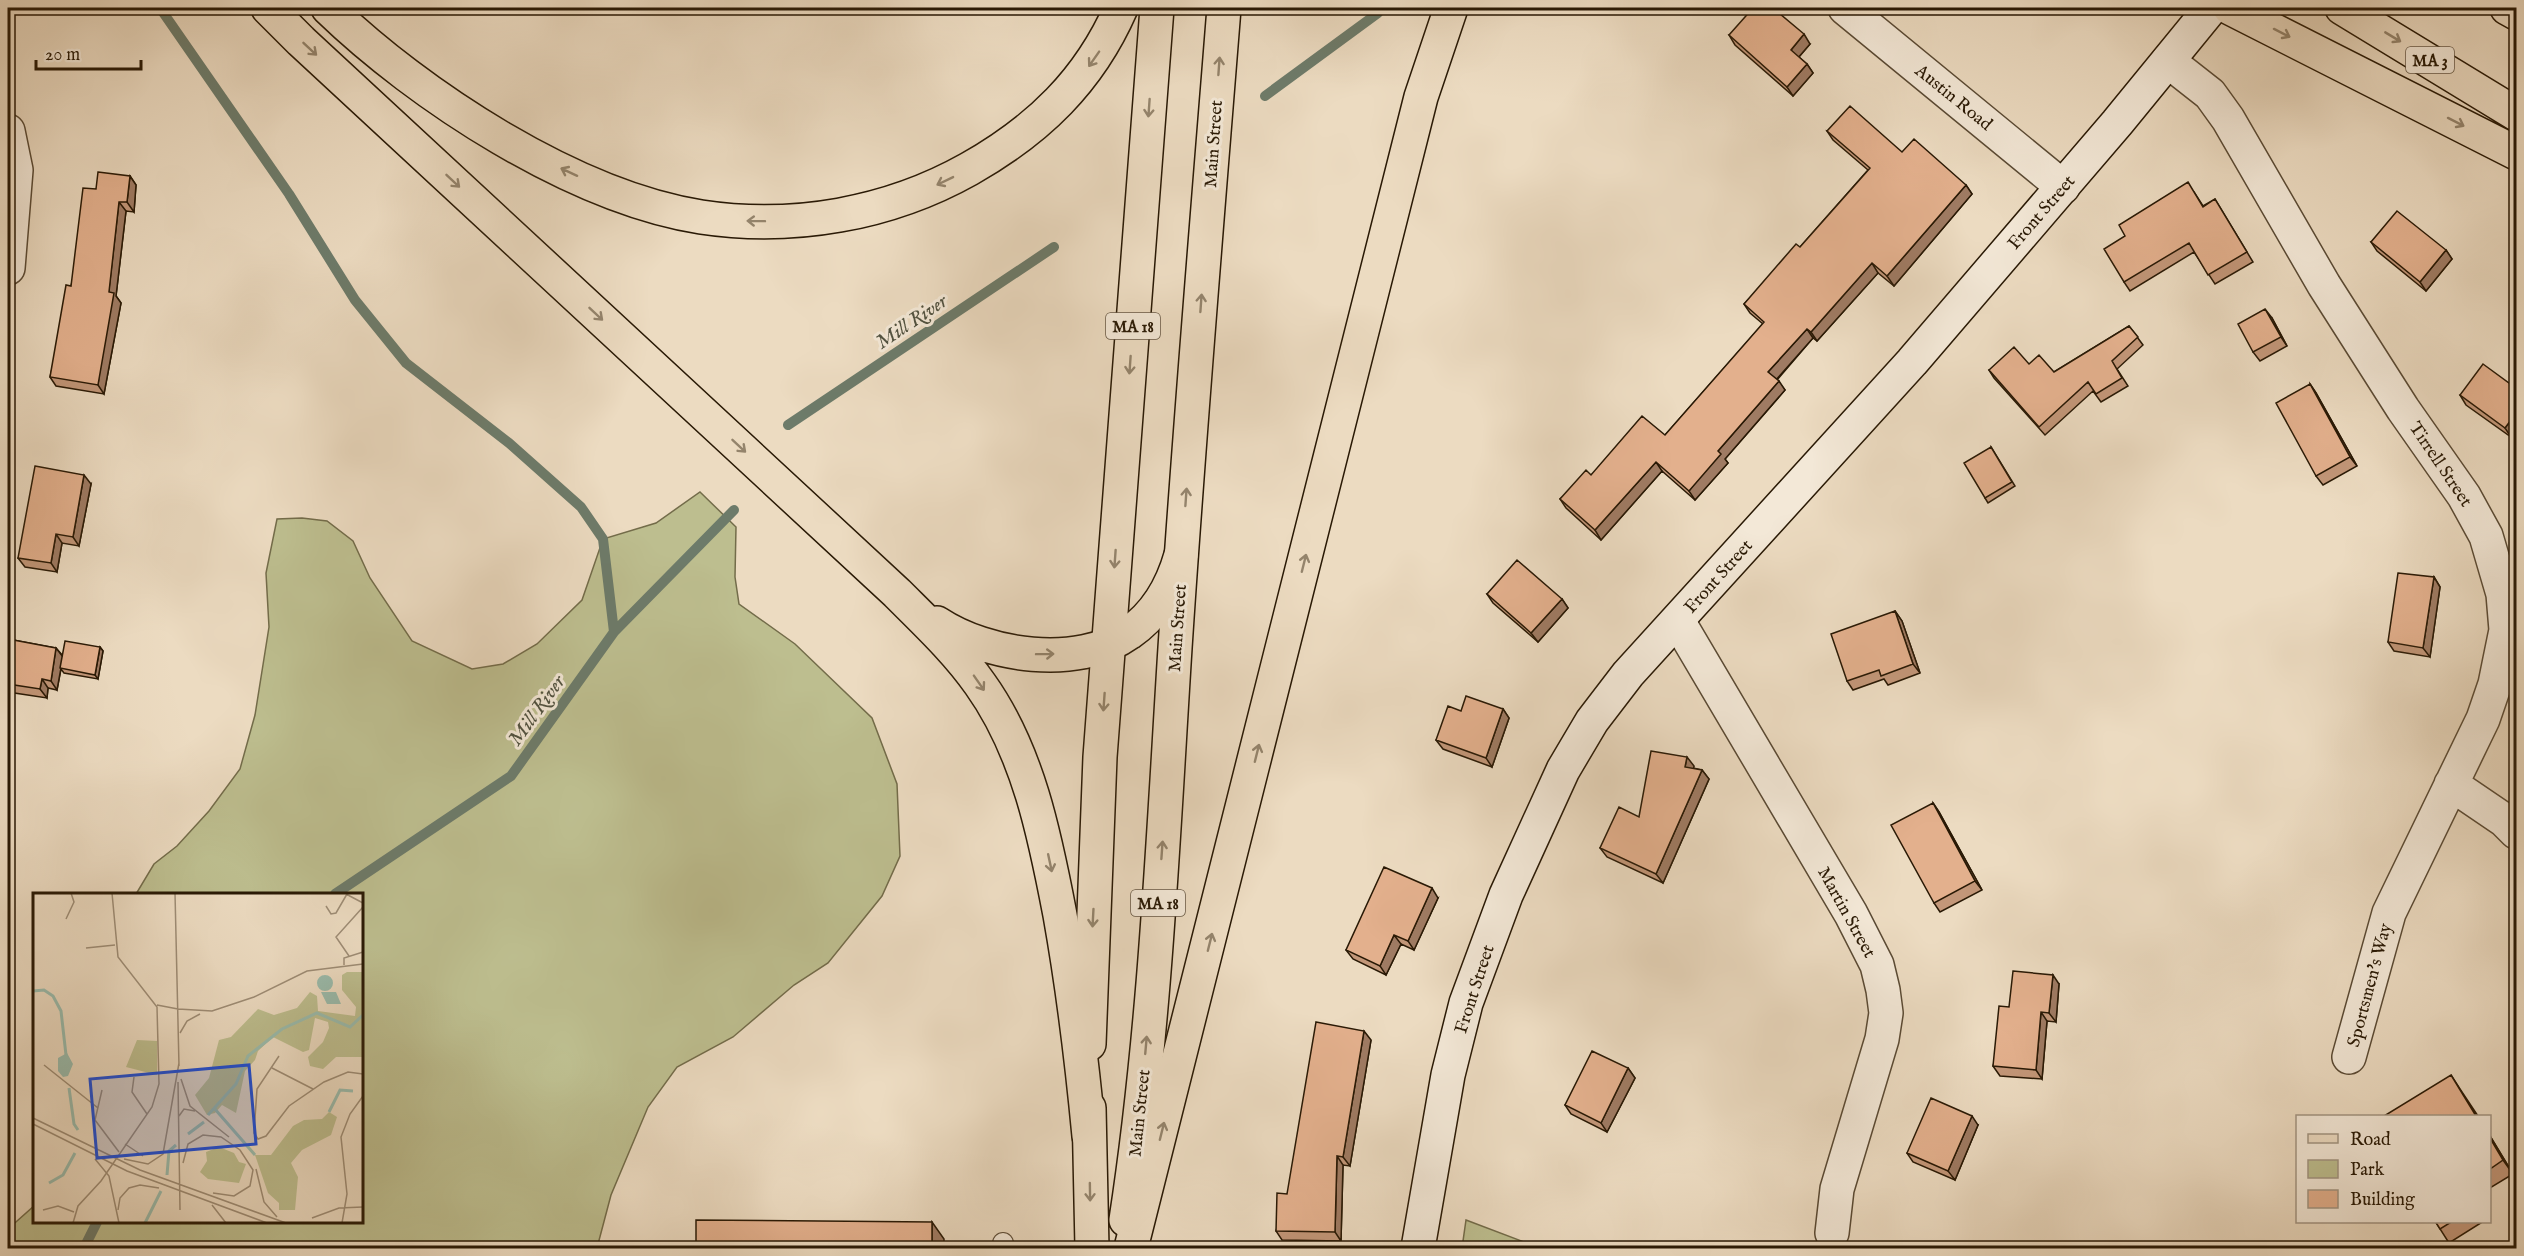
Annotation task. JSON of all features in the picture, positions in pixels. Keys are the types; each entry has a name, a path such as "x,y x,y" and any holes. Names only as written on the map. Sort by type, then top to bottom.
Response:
{"main road":[{"path":"268,8 897,593 959,657 981,685 1007,730 1022,765 1046,848 1078,1032 1089,1136"},
{"path":"328,8 370,45 436,96 543,160 609,189 670,211 733,221 763,222 825,218 881,206 935,186 986,159 1033,127 1073,87 1104,45 1121,8"},
{"name":"MA 18","path":"1092,1248 1089,1136 1091,948 1100,757 1157,8"},
{"name":"Main Street","path":"1122,1248 1138,1128 1156,937 1181,555 1224,8"},
{"path":"1131,1248 1421,96 1451,8"},
{"path":"2230,8 2517,153"},
{"name":"MA 3","path":"2342,8 2517,114"},
{"path":"2507,8 2517,13"},
{"path":"897,593 943,627 988,647 1011,652 1045,654 1085,651 1109,644 1128,635 1156,609 1175,576 1181,555"}],"street":[{"name":"Austin Road","path":"1845,8 2063,187"},
{"name":"Front Street","path":"1418,1248 1448,1075 1466,1003 1506,895 1563,770 1592,721 1628,674 1872,407 2063,187 2202,20"},
{"name":"Tirrell Street","path":"2168,61 2210,94 2228,119 2324,285 2403,409 2451,477 2486,536 2501,584 2506,630 2499,667 2483,719 2389,913"},
{"path":"8,131 16,170 8,268"},
{"name":"Martin Street","path":"1678,621 1851,914 1877,965 1886,1013 1882,1039 1837,1189 1832,1233"},
{"path":"2451,784 2504,820 2517,832"},
{"name":"Sportsmen's Way","path":"2349,1057 2389,913"}],"green space":[{"path":"700,492 736,527 735,577 739,604 795,644 872,718 897,784 900,856 882,896 828,963 794,985 733,1037 677,1067 648,1107 611,1195 597,1248 8,1248 8,1229 33,1207 33,1223 363,1223 363,893 137,893 154,864 177,846 209,811 240,769 255,715 269,627 266,573 277,519 302,518 327,521 353,541 370,578 412,641 472,669 503,664 537,644 582,600 603,539 656,523"},
{"path":"1466,1220 1540,1248 1462,1248"}],"building":[{"path":"1753,8 1773,8 1804,34 1791,50 1807,64 1787,87 1729,35"},
{"path":"1850,106 1902,152 1914,139 1966,185 1887,276 1872,263 1811,332 1807,329 1768,372 1779,381 1718,451 1721,454 1689,491 1656,462 1595,530 1560,499 1586,470 1591,475 1642,416 1665,435 1764,322 1744,304 1796,244 1800,247 1870,168 1827,131"},
{"path":"98,172 130,176 127,202 119,202 109,292 114,293 98,385 50,377 66,285 71,286 83,188 96,189"},
{"path":"2188,182 2203,207 2215,199 2247,252 2208,275 2189,243 2124,282 2104,249 2125,236 2119,225"},
{"path":"2397,211 2446,250 2420,282 2371,242"},
{"path":"2265,309 2281,337 2253,352 2238,324"},
{"path":"2129,326 2138,337 2112,361 2122,378 2096,394 2088,382 2039,427 1989,370 2014,347 2029,364 2039,355 2054,372"},
{"path":"2483,364 2517,389 2517,412 2505,428 2460,395"},
{"path":"2310,384 2350,457 2316,476 2276,403"},
{"path":"1991,447 2012,482 1985,498 1964,463"},
{"path":"35,466 84,475 73,537 56,534 51,563 18,558"},
{"path":"1517,560 1562,599 1531,633 1487,594"},
{"path":"2398,573 2434,577 2423,648 2388,642"},
{"path":"1895,611 1913,664 1881,676 1879,670 1847,681 1831,634"},
{"path":"8,639 56,648 51,681 42,679 40,689 8,684"},
{"path":"65,641 100,647 95,675 60,668"},
{"path":"1466,696 1503,709 1486,758 1436,740 1448,706 1461,711"},
{"path":"1651,751 1687,757 1685,767 1702,770 1656,874 1600,848 1619,807 1639,817"},
{"path":"1933,803 1975,881 1934,903 1891,825"},
{"path":"1384,867 1432,888 1408,941 1394,935 1380,966 1346,950"},
{"path":"2013,971 2053,975 2049,1013 2041,1012 2036,1070 1993,1066 1999,1006 2009,1007"},
{"path":"1316,1022 1364,1031 1343,1157 1337,1156 1335,1232 1276,1231 1277,1193 1287,1194"},
{"path":"1592,1051 1628,1068 1601,1123 1565,1105"},
{"path":"2451,1075 2475,1115 2386,1115"},
{"path":"1931,1098 1972,1116 1948,1171 1907,1153"},
{"path":"2491,1140 2503,1160 2491,1168"},
{"path":"696,1220 932,1222 932,1248 696,1248"},
{"path":"2436,1223 2450,1223 2440,1229"}],"waterway":[{"path":"160,8 289,194 355,300 406,363 509,443 581,507 603,539 614,632"},
{"name":"Mill River","path":"1265,96 1378,13 1379,8"},
{"name":"Mill River","path":"788,425 1054,247"},
{"name":"Mill River","path":"336,893 511,776 614,632 734,510"},
{"name":"Mill River","path":"84,1248 96,1223"}]}
